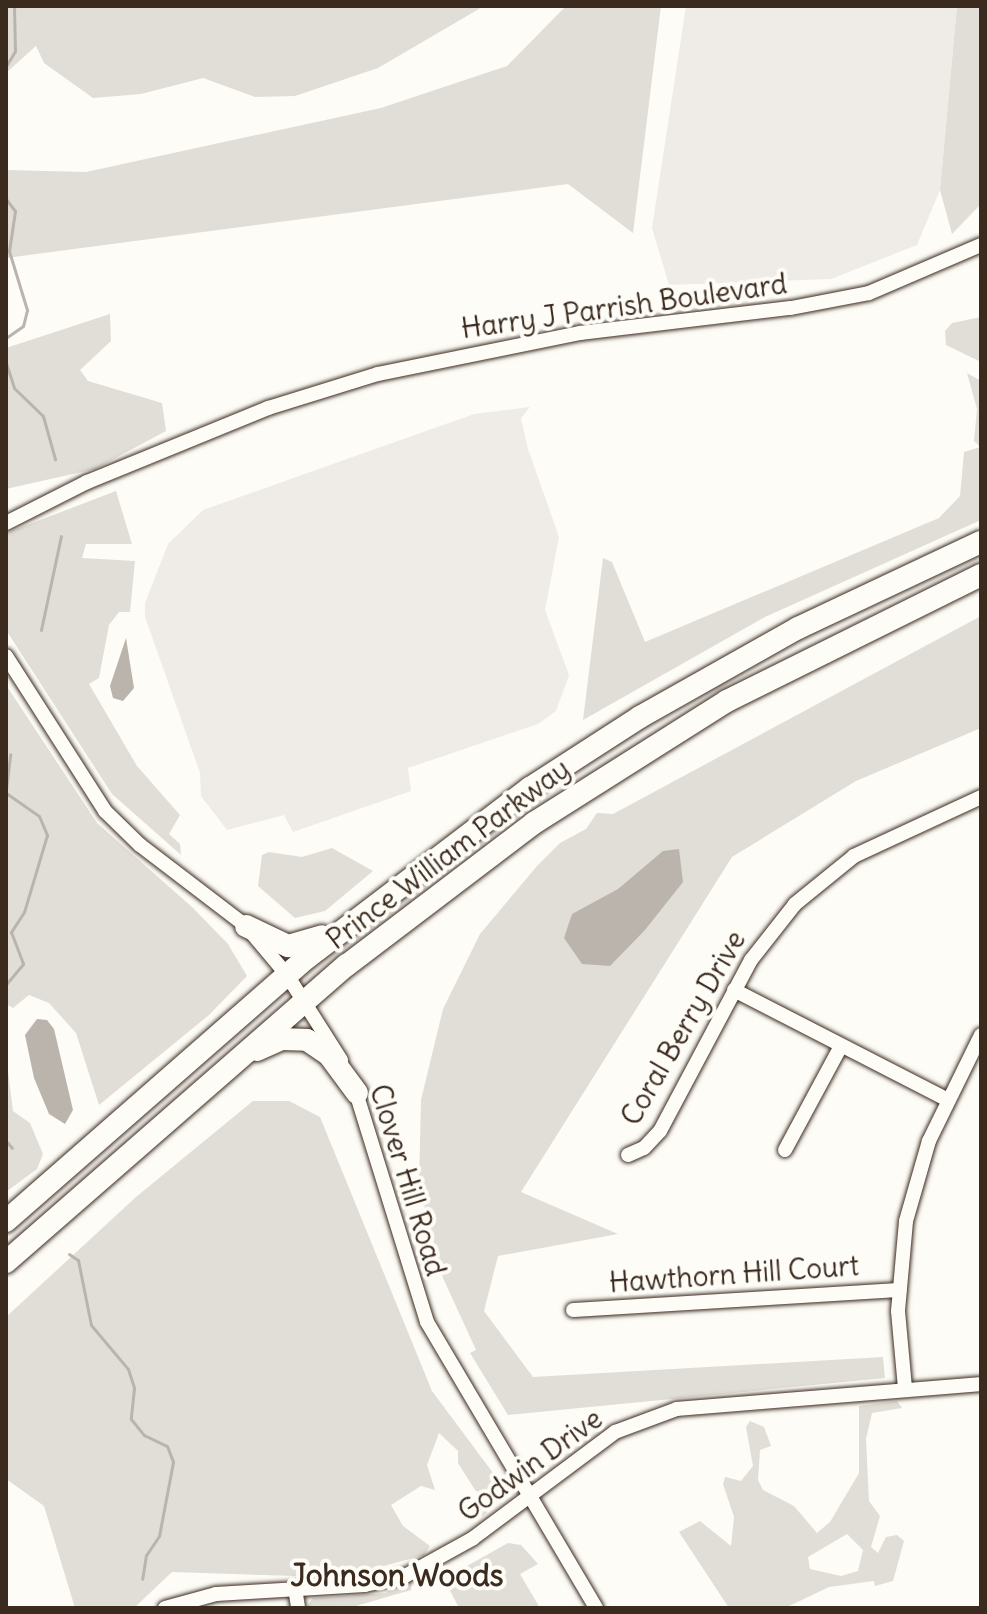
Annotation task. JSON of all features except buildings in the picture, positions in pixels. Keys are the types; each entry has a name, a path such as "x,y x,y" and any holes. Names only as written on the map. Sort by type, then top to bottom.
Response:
{"highway":[{"name":"Prince William Parkway","path":"6,1221 287,975 365,911 506,805 640,717 798,628 981,542"},
{"name":"Prince William Parkway","path":"6,1262 305,1001 464,873 662,740 793,665 981,575"},
{"path":"246,926 295,947 365,911"},
{"path":"238,1059 282,1039 307,1040 329,1055 357,1093"}],"street":[{"name":"Harry J Parrish Boulevard","path":"6,523 87,482 268,408 378,374 552,338 791,308 869,293 981,245"},
{"name":"Clover Hill Road","path":"6,656 105,811 140,845 246,926 305,1001 357,1093 427,1322 596,1608"},
{"name":"Coral Berry Drive","path":"628,1155 644,1148 660,1131 734,990 780,920 832,871 878,843 981,797"},
{"path":"734,990 946,1099"},
{"path":"905,1388 899,1290 914,1189 946,1099 981,1035"},
{"path":"785,1150 841,1046"},
{"name":"Hawthorn Hill Court","path":"573,1310 899,1290"},
{"name":"Godwin Drive","path":"165,1608 216,1594 365,1585 405,1576 456,1550 615,1432 666,1412 905,1388 981,1384"},
{"path":"295,1588 298,1608"}],"shaded area":[{"path":"6,6 484,6 378,68 295,96 255,97 203,78 141,94 93,98 44,63 36,46 6,73"},
{"path":"566,6 661,6 633,233 568,184 6,258 6,170 86,172 381,108 507,66"},
{"path":"686,6 957,6 940,190 917,245 831,279 669,285 652,228"},
{"path":"957,6 981,6 981,204 952,234 940,190"},
{"path":"110,314 111,341 80,370 88,381 162,403 166,431 95,469 6,489 6,348"},
{"path":"981,317 981,362 946,345 945,331 952,323"},
{"path":"967,373 981,381 981,520 765,617 583,720 603,558 612,562 645,642 939,518 960,496 964,452 980,447 974,441 977,409"},
{"path":"530,407 521,418 528,449 559,537 545,610 569,675 556,711 538,724 408,768 411,791 293,832 284,815 227,830 201,796 200,773 145,617 145,603 168,544 203,510 474,414"},
{"path":"116,491 132,544 86,544 82,558 135,561 130,612 119,612 109,625 99,678 89,684 137,766 180,815 169,834 180,844 181,855 112,794 6,630 6,533"},
{"path":"981,616 981,728 856,781 732,857 521,1192 618,1234 498,1256 484,1311 533,1377 883,1357 885,1378 508,1415 470,1353 476,1350 443,1278 419,1185 421,1100 443,1009 480,934 537,866 560,843 586,829 597,813 613,814"},
{"path":"126,638 134,688 123,701 113,698 110,686"},
{"path":"6,685 97,823 192,907 228,944 247,976 209,1015 99,1105 76,1033 49,1003 29,995 13,1008 6,1004"},
{"path":"332,848 373,871 325,911 295,918 258,886 262,855 269,852 302,857"},
{"path":"679,849 683,882 645,930 610,966 582,964 564,938 572,914 618,889 663,851"},
{"path":"37,1019 47,1020 54,1029 73,1110 65,1124 49,1114 34,1078 25,1035"},
{"path":"6,1055 13,1111 30,1123 43,1154 37,1169 6,1192"},
{"path":"253,1101 289,1101 320,1117 432,1391 502,1485 501,1498 483,1516 462,1519 489,1501 475,1490 458,1463 458,1451 439,1433 427,1465 435,1490 421,1486 391,1505 403,1526 430,1546 424,1555 373,1569 296,1576 172,1572 134,1608 75,1608 44,1506 6,1479 6,1317 136,1197"},
{"path":"897,1401 902,1408 872,1413 866,1439 869,1501 880,1516 871,1547 878,1553 886,1537 897,1535 904,1541 893,1581 875,1586 874,1581 829,1587 785,1608 729,1608 679,1532 700,1521 731,1546 734,1517 723,1484 725,1477 741,1481 753,1466 746,1427 750,1421 764,1427 771,1446 760,1450 758,1480 763,1490 794,1506 817,1533 830,1522 859,1473 859,1406","holes":["847,1534 863,1550 858,1571 841,1576 810,1569 808,1557"]},
{"path":"508,1543 521,1545 538,1564 520,1574 540,1608 459,1608 444,1579"},
{"path":"412,1580 411,1590 349,1608 307,1606 313,1598 386,1593 394,1585"}],"waterway":[{"path":"6,66 15,51 14,6"},
{"path":"6,199 15,211 9,251 27,310 23,326 6,338"},
{"path":"6,363 14,388 43,416 55,459"},
{"path":"41,630 61,536"},
{"path":"6,789 10,754"},
{"path":"6,793 39,816 47,835 24,912 11,932 23,964 6,984"},
{"path":"6,1141 12,1148"},
{"path":"69,1254 78,1260 91,1325 128,1369 134,1388 131,1419 144,1435 167,1446 173,1462 159,1536 146,1555 142,1579"}],"district":[{"name":"Johnson Woods","path":"397,1575"}]}
